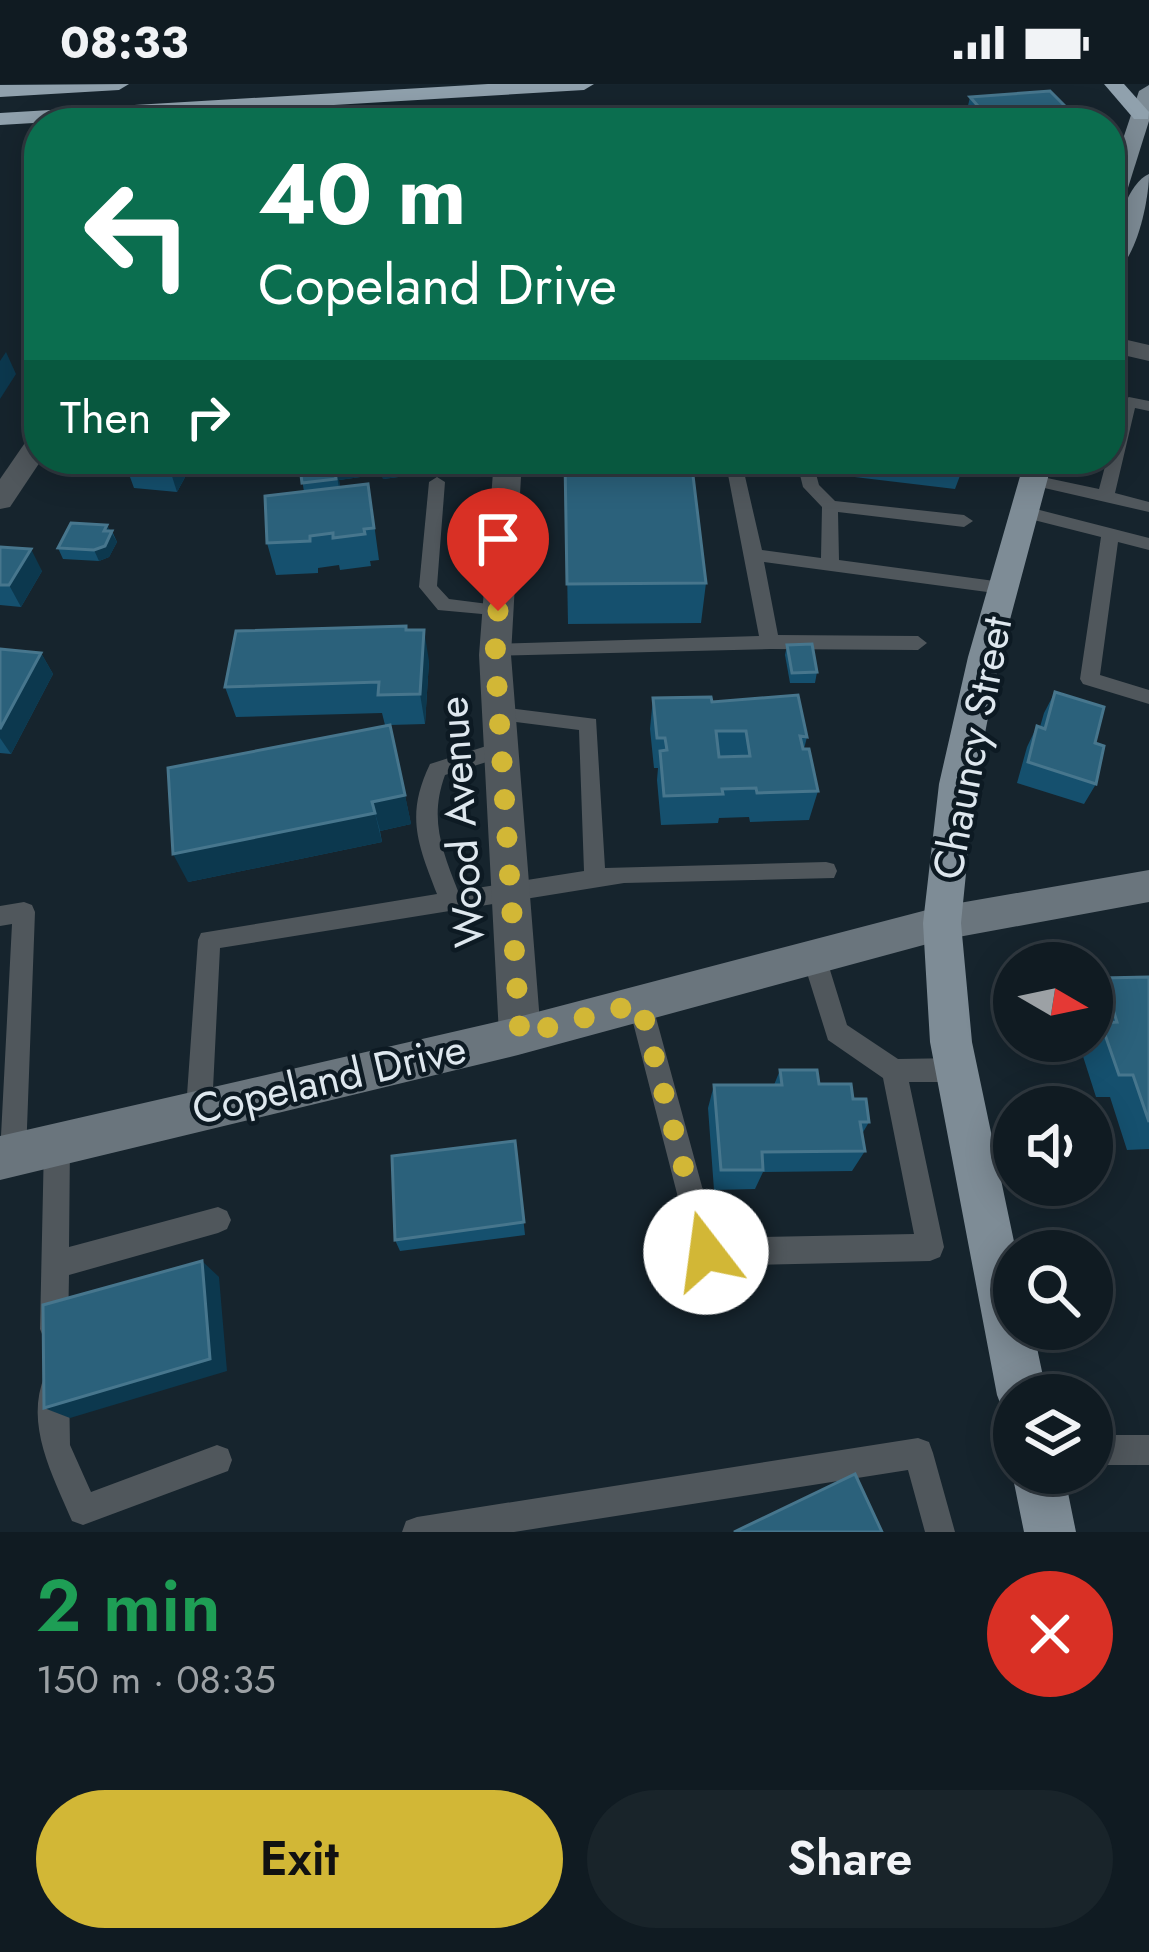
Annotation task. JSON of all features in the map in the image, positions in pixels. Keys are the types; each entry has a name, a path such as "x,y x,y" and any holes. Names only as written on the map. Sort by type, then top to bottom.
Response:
{"highway":[{"path":"0,91 118,84"},
{"path":"184,108 584,84"},
{"path":"1114,84 1141,115"}],"main road":[{"path":"1125,164 1149,91"},
{"path":"1125,240 1143,207 1149,181"},
{"name":"Chauncy Street","path":"1018,1374 957,1070 942,923 957,784 1002,588 1032,484"},
{"name":"Copeland Drive","path":"7,1157 520,1035 942,923 1149,886"},
{"path":"1042,1494 1050,1532"}],"street":[{"path":"0,500 24,465"},
{"name":"Wood Avenue","path":"507,474 495,651 520,1035"}],"lane":[{"path":"1125,418 1129,402 1149,406"},
{"path":"736,474 770,642"},
{"path":"808,474 811,487 830,506 964,521"},
{"path":"1106,496 1111,474"},
{"path":"437,482 428,587 444,605 498,611"},
{"path":"1032,484 1149,507"},
{"path":"1032,484 1110,534 1149,544"},
{"path":"830,506 830,565"},
{"path":"1110,534 1090,679 1149,697"},
{"path":"754,555 1002,588"},
{"path":"495,651 770,642 918,643"},
{"path":"451,901 426,833 422,803 436,770 500,731 589,724 595,879"},
{"path":"199,1109 209,940 624,874 826,871"},
{"path":"0,916 24,912 10,980 7,1157"},
{"path":"814,957 837,1032 894,1070 957,1070"},
{"path":"640,1003 706,1252 930,1247 894,1070"},
{"path":"57,1144 55,1446 83,1510 217,1460"},
{"path":"54,1264 218,1220"},
{"path":"1113,1450 1149,1450"},
{"path":"417,1532 918,1453 940,1532"}],"building":[{"path":"1050,91 1065,106 980,108 970,97"},
{"path":"301,474 336,474 336,479 302,483"},
{"path":"565,474 693,474 706,583 567,584"},
{"path":"368,484 374,528 364,529 365,534 333,538 333,533 310,536 310,541 267,543 265,496"},
{"path":"71,523 107,525 104,531 112,531 105,546 94,550 58,548"},
{"path":"0,547 31,549 9,585 0,585"},
{"path":"406,626 406,630 424,630 420,694 378,695 379,682 225,687 236,631"},
{"path":"812,644 817,672 792,673 787,645"},
{"path":"0,649 41,653 0,729"},
{"path":"1055,692 1104,707 1095,743 1104,746 1096,784 1028,762 1037,726 1045,729"},
{"path":"798,695 807,737 800,736 803,749 809,749 818,791 722,789 723,794 664,796 660,751 667,750 665,738 657,738 653,698 711,697 712,702","holes":["716,731 746,731 750,756 719,757"]},
{"path":"390,725 405,795 372,802 375,813 173,854 168,768"},
{"path":"1149,977 1149,1122 1133,1075 1119,1075 1113,1058 1113,1022 1117,1022 1113,978"},
{"path":"780,1070 817,1070 819,1084 851,1084 853,1099 866,1099 869,1122 860,1122 865,1151 762,1152 763,1170 721,1170 714,1085 782,1085"},
{"path":"515,1141 524,1222 395,1240 392,1156"},
{"path":"202,1261 210,1359 44,1408 43,1305"},
{"path":"855,1474 882,1532 734,1532"}],"route":[{"path":"498,611 495,655 520,1035 640,1003 706,1252"}]}
